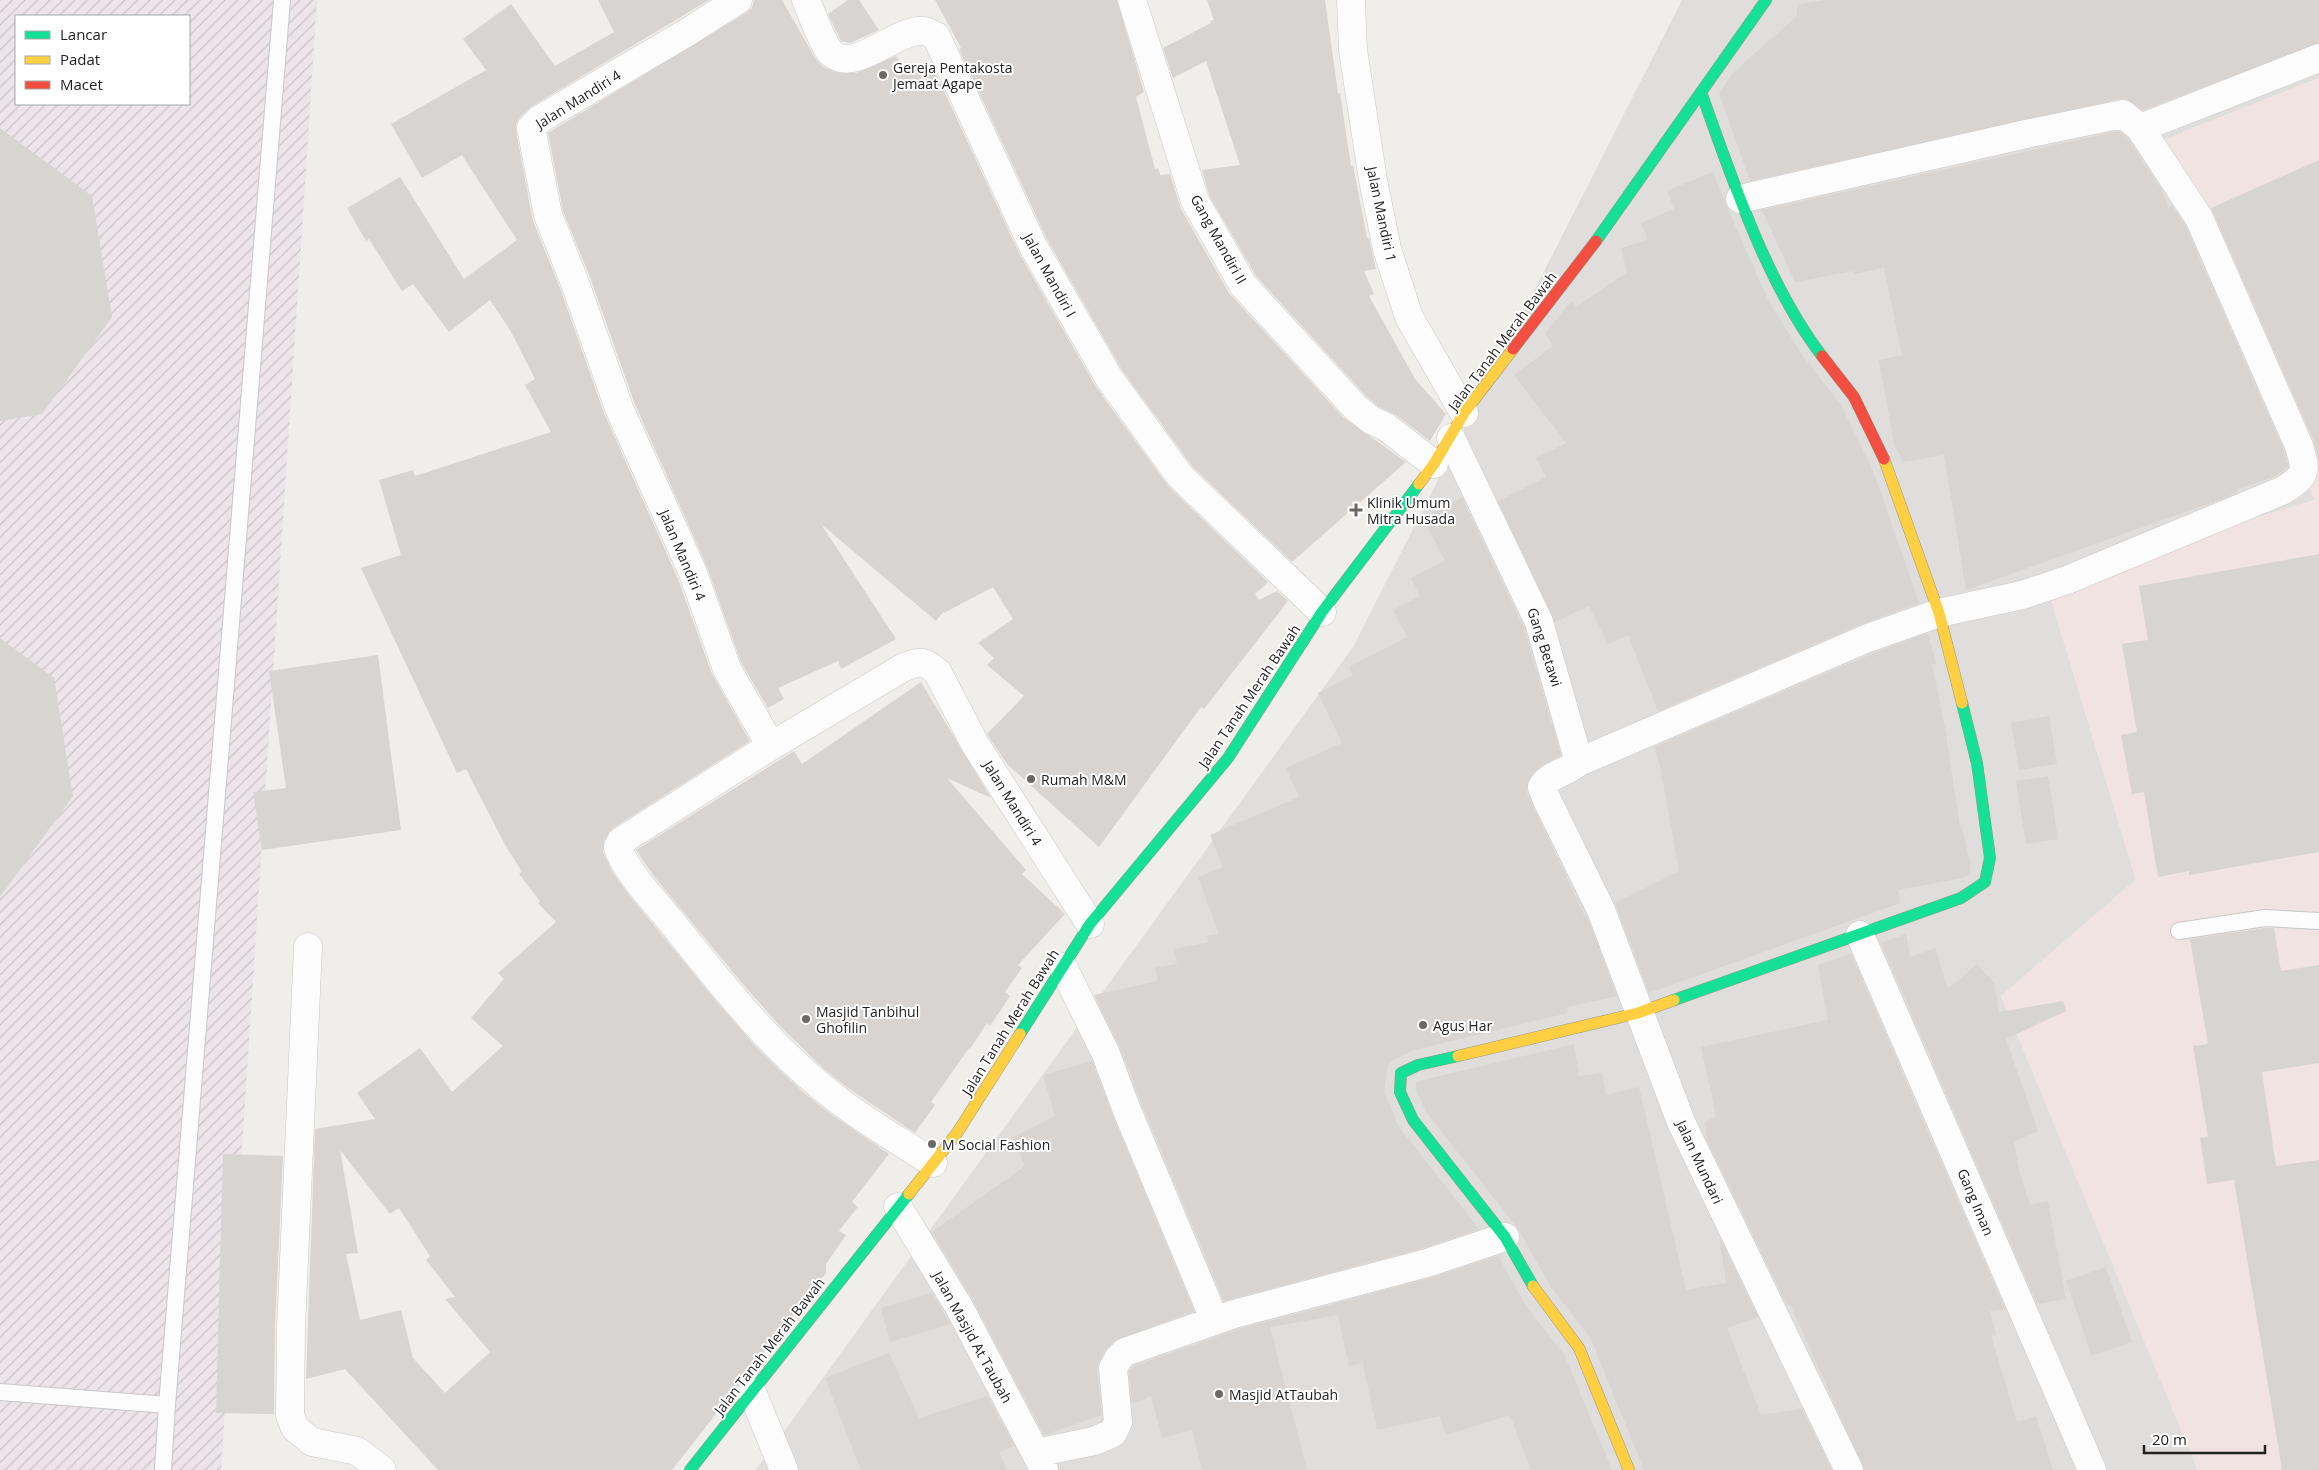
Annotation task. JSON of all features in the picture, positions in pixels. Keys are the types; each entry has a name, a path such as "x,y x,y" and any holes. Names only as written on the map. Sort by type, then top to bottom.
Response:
{"street":[{"name":"Jalan Mandiri 4","path":"738,0 678,38 540,119 531,128 548,215 575,283 619,408 693,572 727,670 771,746 904,667 918,662 928,664 938,673 975,744 1090,924"},
{"name":"Jalan Mandiri I","path":"806,0 830,52 838,58 849,60 905,36 924,31 936,36 1033,246 1109,378 1180,476 1322,612"},
{"name":"Gang Mandiri II","path":"1132,0 1195,201 1243,285 1355,407 1371,420 1386,427 1434,464"},
{"name":"Jalan Mandiri 1","path":"1352,0 1354,50 1373,180 1387,249 1409,317 1464,413"},
{"name":"Jalan Tanah Merah Bawah","path":"690,1470 967,1119 1090,924 1228,758 1322,612 1434,464 1464,413 1584,258 1766,0"},
{"path":"2140,128 2319,58"},
{"path":"1629,1470 1579,1348 1538,1296 1505,1237 1413,1120 1400,1092 1401,1073 1418,1065 1638,1013 1860,935 1961,898 1985,882 1990,858 1977,764 1939,613 1888,467 1854,397 1816,348 1784,297 1740,199 1701,92"},
{"path":"1579,762 1868,638 1939,613 2022,595 2067,580 2284,490 2301,478 2305,467 2299,446 2199,218 2140,128 2124,114 2026,134 1740,199"},
{"name":"Gang Betawi","path":"1451,438 1539,622 1579,762"},
{"path":"771,746 621,841 618,847 620,857 742,1010 794,1063 838,1101 933,1163"},
{"name":"Jalan Mundari","path":"1579,762 1572,768 1546,780 1542,787 1546,800 1571,846 1601,910 1638,1013 1681,1122 1849,1470"},
{"name":"Gang Iman","path":"1860,935 2092,1470"},
{"path":"308,947 291,1327 290,1415 295,1428 312,1442 357,1450 382,1470"},
{"path":"1063,967 1106,1054 1126,1108 1215,1321"},
{"name":"Jalan Masjid At Taubah","path":"898,1206 960,1307 1040,1462"},
{"path":"1040,1462 1113,1433 1118,1422 1113,1368 1118,1359 1126,1352 1215,1321 1427,1263 1505,1237"},
{"path":"752,1392 784,1470"}],"lane":[{"path":"163,1470 282,0"},
{"path":"2178,931 2265,918 2319,921"},
{"path":"0,1392 167,1405"}],"shaded area":[{"path":"0,0 317,0 221,1470 0,1470"},
{"path":"1682,0 2319,0 2319,78 2150,145 2315,500 2045,580 2136,880 2001,996 2198,1470 756,1470 1353,647"},
{"path":"2319,78 2319,1470 2198,1470 2001,996 2136,879 2045,580 2315,500 2150,145"}],"building":[{"path":"598,0 709,0 532,106 520,117 516,124 516,131 533,221 560,288 604,413 678,579 712,674 750,741 613,828 604,840 603,852 613,873 629,895 758,1049 803,1092 828,1112 889,1154 852,1202 858,1207 839,1231 846,1235 826,1264 826,1273 672,1470 438,1470 345,1369 306,1379 315,1129 375,1119 357,1093 420,1048 452,1092 503,1046 471,1018 504,979 498,973 556,922 538,903 540,901 519,874 522,872 504,843 466,769 457,773 361,568 401,555 379,480 413,470 415,476 551,432 525,385 535,379 510,330 490,300 449,332 413,284 402,291 369,239 366,241 347,208 400,177 464,279 517,240 462,155 422,178 391,124 486,70 463,39 511,4 555,66 614,32","holes":["340,1150 390,1214 399,1208 430,1256 426,1260 455,1297 445,1299 490,1352 445,1393 413,1358 401,1310 360,1320 346,1254 358,1253"]},
{"path":"754,0 782,0 815,58 823,67 834,72 856,73 896,56 907,74 931,63 1019,253 1096,387 1169,487 1268,582 1255,594 1259,600 1277,591 1288,601 1204,709 1201,707 1099,847 1007,764 987,734 1024,696 987,665 994,658 978,643 1013,619 993,587 943,612 936,621 821,524 896,639 841,669 838,661 778,688 784,699 768,708 777,724 741,662 707,567 634,402 590,277 563,211 548,133 746,13 752,8"},
{"path":"848,0 859,0 879,30 850,43 841,41 828,14"},
{"path":"935,0 1117,0 1144,92 1136,97 1155,169 1158,168 1160,175 1170,174 1181,209 1229,293 1344,418 1406,462 1292,562 1192,466 1122,370 1047,239 959,49 961,48"},
{"path":"1207,0 1325,0 1338,93 1340,93 1351,166 1353,166 1367,238 1369,238 1376,269 1364,271 1374,294 1369,296 1415,379 1446,414 1430,441 1396,415 1379,407 1366,396 1256,276 1209,195 1202,170 1240,165 1206,61 1173,78 1163,48 1214,20"},
{"path":"1824,0 2319,0 2319,43 2143,110 2127,99 2120,99 1750,181 1719,93 1734,72 1797,16 1797,5"},
{"path":"0,128 92,196 112,317 42,414 0,421"},
{"path":"2119,131 2128,139 2162,190 2168,208 2172,206 2185,225 2284,451 2288,467 2276,476 2237,489 2238,492 2227,497 1966,590 1944,455 1903,462 1894,444 1879,360 1902,355 1884,268 1854,274 1853,271 1795,282 1762,210"},
{"path":"2319,160 2319,462 2313,440 2211,208"},
{"path":"1713,172 1770,304 1803,356 1841,405 1874,473 1919,603 1862,624 1658,711 1628,635 1608,644 1589,606 1555,622 1498,501 1546,477 1536,458 1566,443 1514,375 1553,346 1545,334 1567,306 1572,302 1575,308 1627,272 1621,248 1648,240 1641,223 1674,209 1667,191"},
{"path":"1462,498 1524,628 1561,755 1541,766 1533,773 1527,785 1527,793 1585,917 1587,916 1617,996 1567,1007 1568,1013 1414,1050 1394,1059 1388,1065 1384,1092 1399,1127 1479,1229 1423,1248 1224,1301 1141,1102 1121,1049 1094,995 1158,981 1155,968 1177,964 1174,949 1209,942 1207,936 1219,934 1198,877 1223,867 1210,835 1299,797 1286,768 1342,743 1318,693 1353,675 1349,667 1407,637 1393,610 1420,596 1411,578 1445,561 1423,518"},
{"path":"2319,554 2319,852 2189,875 2189,871 2158,877 2144,792 2132,794 2121,735 2137,732 2122,644 2148,640 2139,586"},
{"path":"1928,633 1936,664 1932,664 1945,728 1960,827 1962,827 1970,863 1970,874 1963,878 1898,890 1900,903 1649,993 1615,903 1679,871 1660,766 1654,747 1874,653"},
{"path":"0,638 54,678 73,796 0,897"},
{"path":"378,655 401,830 262,850 253,792 286,788 269,671"},
{"path":"921,682 991,798 947,778 1026,870 1022,874 1065,914 1018,965 1022,968 1005,992 1010,996 990,1026 987,1023 931,1102 935,1105 915,1133 848,1088 824,1069 781,1027 741,982 653,875 636,850 794,751 802,764"},
{"path":"2049,716 2057,764 2019,770 2011,723"},
{"path":"2048,776 2058,839 2026,844 2016,781"},
{"path":"2274,928 2281,971 2319,965 2319,1063 2262,1072 2276,1166 2319,1160 2319,1470 2282,1470 2234,1180 2207,1184 2200,1138 2208,1137 2193,1046 2208,1044 2190,939"},
{"path":"1906,934 1910,957 1935,948 1948,989 1977,964 1994,983 1999,1012 2063,1001 2066,1011 2006,1039 2038,1131 2014,1142 2019,1170 2030,1205 2048,1201 2066,1299 2037,1304 1881,943"},
{"path":"1851,954 2005,1309 1990,1311 1996,1335 1991,1336 2017,1422 2036,1416 2053,1470 1864,1470 1790,1304 1787,1305 1707,1140 1705,1122 1716,1116 1701,1047 1828,1020 1818,965"},
{"path":"1574,1044 1579,1076 1602,1073 1606,1095 1639,1087 1686,1290 1726,1283 1720,1239 1758,1317 1727,1328 1761,1415 1802,1409 1832,1470 1644,1470 1591,1339 1551,1287 1517,1227 1426,1112 1416,1089 1416,1083 1423,1080"},
{"path":"1092,1061 1112,1114 1194,1311 1114,1341 1104,1351 1097,1369 1102,1415 1044,1435 973,1300 932,1232 1025,1166 1012,1138 1055,1116 1043,1075"},
{"path":"223,1154 283,1156 275,1326 274,1414 216,1413"},
{"path":"1498,1256 1526,1306 1565,1356 1612,1470 1531,1470 1510,1415 1446,1435 1440,1416 1377,1430 1363,1363 1349,1366 1338,1315 1270,1327 1307,1470 1202,1470 1192,1430 1162,1438 1151,1396 1132,1404 1129,1371 1134,1366 1239,1329 1431,1278"},
{"path":"2106,1267 2132,1342 2092,1356 2066,1281"},
{"path":"932,1293 950,1324 890,1342 881,1308"},
{"path":"889,1353 919,1418 988,1396 1014,1446 999,1452 1007,1470 861,1470 825,1378"}],"traffic: fast":[{"path":"1596,241 1766,0"},
{"path":"1701,92 1738,194 1767,263 1802,327 1822,356"},
{"path":"1020,1034 1090,924 1228,758 1322,612 1419,484"},
{"path":"1674,1000 1961,898 1985,882 1990,858 1977,763 1962,703"},
{"path":"1458,1056 1418,1065 1401,1073 1400,1092 1413,1120 1505,1237 1533,1286"},
{"path":"690,1470 909,1194"}],"traffic: slow":[{"path":"1419,484 1434,464 1464,413 1513,349"},
{"path":"1884,459 1939,613 1962,703"},
{"path":"1458,1056 1638,1013 1674,1000"},
{"path":"909,1194 957,1133 1020,1034"},
{"path":"1533,1286 1579,1348 1629,1470"}],"traffic: jam":[{"path":"1513,349 1596,241"},
{"path":"1822,356 1854,397 1884,459"}],"place":[{"name":"Gereja Pentakosta Jemaat Agape","path":"883,75"},
{"name":"Klinik Umum Mitra Husada","path":"1356,510"},
{"name":"Rumah M&M","path":"1031,779"},
{"name":"Masjid Tanbihul Ghofilin","path":"806,1019"},
{"name":"Agus Har","path":"1423,1025"},
{"name":"M Social Fashion","path":"932,1144"},
{"name":"Masjid AtTaubah","path":"1219,1394"}]}
